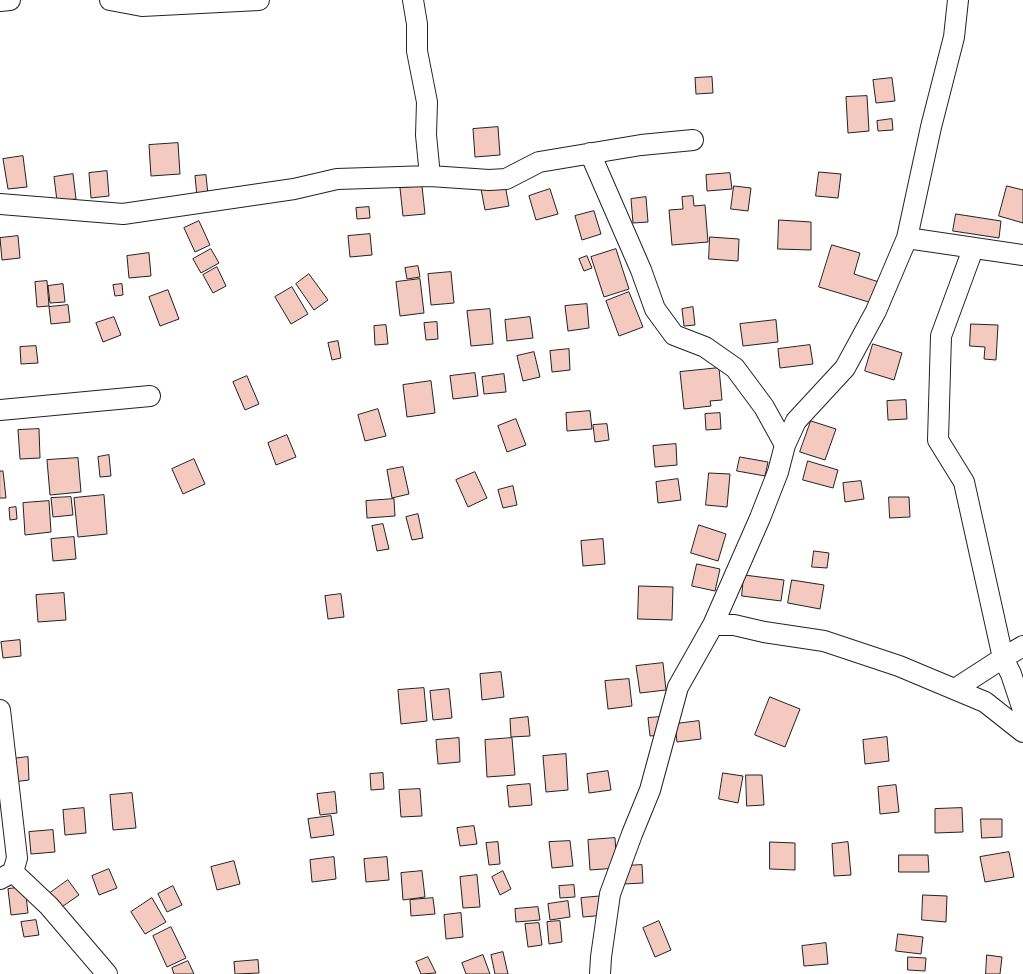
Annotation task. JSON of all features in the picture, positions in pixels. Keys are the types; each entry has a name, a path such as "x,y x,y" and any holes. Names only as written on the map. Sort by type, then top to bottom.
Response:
{"street":[{"path":"0,1 10,0"},
{"path":"110,0 142,6 259,0"},
{"path":"413,0 417,24 418,51 427,102 426,135 430,176"},
{"path":"600,974 610,894 650,790 678,686 713,625 760,518 778,472 785,445 796,421 846,368 876,311 907,238 931,127 954,37 957,0"},
{"path":"0,204 123,214 285,190 337,178 430,176 489,180 506,179 539,162 641,145 693,140"},
{"path":"590,153 641,270 655,309 674,335 705,347 735,368 764,407 785,445"},
{"path":"907,238 1023,255"},
{"path":"973,248 941,336 938,440 964,482 1003,658 1012,674 1023,710"},
{"path":"0,410 150,396"},
{"path":"713,625 734,625 764,632 824,641 899,666 985,702 1023,732"},
{"path":"955,689 1023,646"},
{"path":"0,710 17,858 6,875 48,906 107,974"}],"building":[{"path":"712,77 713,93 696,94 695,78"},
{"path":"892,78 895,101 876,103 873,80"},
{"path":"867,96 869,131 848,133 846,97"},
{"path":"892,119 893,130 878,131 877,121"},
{"path":"498,127 500,155 475,157 473,129"},
{"path":"178,143 180,174 151,176 149,145"},
{"path":"23,156 27,187 8,189 3,159"},
{"path":"107,171 109,196 91,198 89,173"},
{"path":"819,172 841,174 838,198 816,196"},
{"path":"730,173 732,189 707,191 706,175"},
{"path":"73,174 76,199 57,201 54,177"},
{"path":"206,175 208,195 197,196 195,176"},
{"path":"505,185 509,206 485,210 481,189"},
{"path":"422,186 425,214 403,216 400,188"},
{"path":"734,186 751,188 748,211 731,209"},
{"path":"1007,186 1023,190 1023,223 999,216"},
{"path":"550,189 558,214 536,220 529,196"},
{"path":"693,196 694,206 705,205 708,242 672,245 669,210 683,209 682,197"},
{"path":"646,197 648,222 633,223 631,199"},
{"path":"369,207 370,218 357,219 356,208"},
{"path":"594,211 601,234 582,240 575,216"},
{"path":"956,214 1001,221 999,238 953,231"},
{"path":"779,220 811,222 811,250 778,249"},
{"path":"199,221 210,245 195,252 184,228"},
{"path":"370,234 372,255 350,257 348,236"},
{"path":"18,236 20,258 2,260 0,238"},
{"path":"710,237 739,239 738,261 709,259"},
{"path":"832,245 860,253 854,274 879,282 872,303 819,287"},
{"path":"211,249 219,263 201,273 193,259"},
{"path":"616,249 629,289 604,297 591,257"},
{"path":"149,253 151,276 129,278 127,256"},
{"path":"587,256 592,268 584,271 579,259"},
{"path":"418,266 420,277 407,279 405,268"},
{"path":"217,267 226,286 213,293 203,275"},
{"path":"451,272 454,303 431,305 428,274"},
{"path":"309,274 328,300 314,310 296,284"},
{"path":"420,279 424,313 400,316 396,282"},
{"path":"47,281 49,306 37,307 35,282"},
{"path":"63,284 65,302 50,303 48,286"},
{"path":"122,284 123,295 115,296 113,285"},
{"path":"292,287 308,314 291,324 275,297"},
{"path":"168,290 179,319 160,326 149,297"},
{"path":"629,292 643,327 619,336 606,301"},
{"path":"587,304 589,328 568,331 565,306"},
{"path":"68,305 70,322 51,324 49,307"},
{"path":"693,307 695,325 684,326 682,309"},
{"path":"490,309 493,344 471,346 467,311"},
{"path":"114,317 121,335 103,342 96,323"},
{"path":"530,317 533,338 507,341 505,320"},
{"path":"776,320 778,342 743,346 740,324"},
{"path":"437,322 438,339 426,340 424,323"},
{"path":"971,324 998,325 996,360 984,359 985,347 970,346"},
{"path":"386,325 388,344 375,345 374,326"},
{"path":"338,341 341,358 332,360 328,343"},
{"path":"873,344 902,353 894,380 865,371"},
{"path":"810,345 813,364 780,368 778,349"},
{"path":"36,346 38,363 21,364 20,347"},
{"path":"569,349 570,370 552,372 550,351"},
{"path":"534,352 540,377 523,381 517,356"},
{"path":"719,368 722,400 710,401 711,406 684,409 680,372"},
{"path":"475,373 478,396 453,399 450,376"},
{"path":"504,374 506,392 484,394 482,377"},
{"path":"247,376 259,404 245,410 233,382"},
{"path":"431,381 435,413 407,417 403,385"},
{"path":"906,400 907,419 888,420 887,401"},
{"path":"378,409 386,436 365,441 358,415"},
{"path":"590,411 592,429 567,431 566,413"},
{"path":"720,413 721,429 706,430 705,414"},
{"path":"516,419 526,445 507,452 498,426"},
{"path":"811,421 836,429 825,460 800,452"},
{"path":"607,424 609,440 595,442 593,425"},
{"path":"39,429 40,458 20,459 18,430"},
{"path":"287,435 296,457 276,465 268,443"},
{"path":"676,444 677,465 655,467 653,446"},
{"path":"109,455 111,476 100,477 98,457"},
{"path":"740,457 768,462 765,476 737,471"},
{"path":"78,458 81,492 50,495 47,460"},
{"path":"194,459 205,484 183,494 172,469"},
{"path":"808,461 838,470 833,488 803,480"},
{"path":"403,467 409,494 392,498 387,470"},
{"path":"0,471 3,471 6,498 0,498"},
{"path":"475,472 487,498 468,507 456,480"},
{"path":"709,473 730,474 727,507 706,505"},
{"path":"678,479 681,500 658,503 656,482"},
{"path":"861,481 864,499 845,502 843,483"},
{"path":"513,486 517,505 503,508 498,490"},
{"path":"104,495 107,534 78,537 74,498"},
{"path":"71,497 73,515 53,517 51,498"},
{"path":"889,497 909,497 910,517 890,518"},
{"path":"394,499 395,516 367,518 366,501"},
{"path":"49,501 51,532 25,535 23,503"},
{"path":"16,507 17,519 10,520 9,508"},
{"path":"418,514 423,538 412,540 406,517"},
{"path":"383,524 389,549 377,551 372,526"},
{"path":"699,525 726,534 718,561 691,553"},
{"path":"74,537 76,559 53,561 51,539"},
{"path":"603,539 605,564 583,566 581,541"},
{"path":"814,551 829,553 827,568 812,567"},
{"path":"697,564 720,569 715,591 692,586"},
{"path":"744,575 784,580 781,601 742,596"},
{"path":"792,580 824,585 820,609 788,603"},
{"path":"639,586 673,587 672,620 638,619"},
{"path":"64,593 66,620 38,622 36,595"},
{"path":"341,594 344,617 328,619 325,596"},
{"path":"20,640 21,656 3,658 1,642"},
{"path":"663,663 666,690 640,693 636,666"},
{"path":"501,672 504,697 482,700 480,674"},
{"path":"629,679 632,706 608,709 605,681"},
{"path":"424,688 427,721 401,724 398,690"},
{"path":"449,689 452,718 433,720 430,691"},
{"path":"770,697 800,709 785,747 755,735"},
{"path":"528,717 530,736 511,737 510,719"},
{"path":"660,717 661,735 650,736 648,718"},
{"path":"699,721 701,739 677,742 675,724"},
{"path":"887,737 889,761 865,764 863,740"},
{"path":"459,738 460,762 438,764 436,740"},
{"path":"512,738 515,775 487,777 485,740"},
{"path":"566,754 568,790 546,792 543,756"},
{"path":"28,757 29,780 13,782 11,759"},
{"path":"608,771 611,790 589,793 587,774"},
{"path":"383,773 384,789 371,790 370,774"},
{"path":"723,773 743,776 738,803 719,799"},
{"path":"746,775 762,775 764,805 747,806"},
{"path":"530,784 532,805 509,807 507,786"},
{"path":"896,785 899,812 880,814 878,787"},
{"path":"420,789 422,816 401,817 399,790"},
{"path":"335,792 337,813 320,815 317,794"},
{"path":"132,793 136,828 113,830 110,795"},
{"path":"84,808 86,833 65,835 63,810"},
{"path":"962,808 963,832 935,833 935,809"},
{"path":"331,816 334,835 311,838 308,819"},
{"path":"981,819 1002,819 1002,837 982,838"},
{"path":"474,826 477,844 460,846 457,828"},
{"path":"53,830 55,852 31,854 29,832"},
{"path":"615,838 617,868 590,870 588,840"},
{"path":"570,841 573,866 552,868 549,842"},
{"path":"498,842 500,864 489,865 486,843"},
{"path":"770,842 795,843 795,870 770,869"},
{"path":"848,842 851,875 834,876 832,844"},
{"path":"1009,852 1014,877 985,882 980,857"},
{"path":"899,855 928,855 929,872 899,872"},
{"path":"334,857 336,879 312,882 310,860"},
{"path":"387,857 389,880 366,882 364,859"},
{"path":"234,861 240,884 217,890 211,867"},
{"path":"642,865 643,883 624,884 623,866"},
{"path":"109,869 117,888 99,895 92,876"},
{"path":"422,871 425,897 403,900 401,873"},
{"path":"503,871 511,889 500,895 492,877"},
{"path":"477,875 480,907 463,908 460,877"},
{"path":"68,880 79,895 56,911 46,896"},
{"path":"574,885 575,897 560,898 559,886"},
{"path":"173,886 182,905 167,912 158,894"},
{"path":"25,887 28,913 11,915 8,889"},
{"path":"923,895 947,896 946,922 922,920"},
{"path":"604,896 606,915 583,917 581,898"},
{"path":"152,898 166,922 145,934 131,912"},
{"path":"433,898 435,914 411,916 410,900"},
{"path":"568,901 570,917 550,920 548,904"},
{"path":"538,907 540,920 516,922 515,909"},
{"path":"461,913 463,937 446,939 444,915"},
{"path":"36,920 39,935 24,937 21,922"},
{"path":"560,921 562,942 549,944 547,922"},
{"path":"659,921 671,950 655,957 643,928"},
{"path":"539,923 542,945 528,947 525,924"},
{"path":"171,927 186,958 167,967 153,936"},
{"path":"898,934 923,937 921,954 896,951"},
{"path":"826,943 828,964 804,966 802,946"},
{"path":"503,952 508,974 495,974 491,955"},
{"path":"483,955 490,974 466,974 462,963"},
{"path":"987,955 1002,957 1000,974 986,974"},
{"path":"428,957 436,973 421,974 416,962"},
{"path":"908,957 926,958 925,971 908,970"},
{"path":"258,960 259,973 235,974 234,962"},
{"path":"188,961 194,974 174,974 172,968"}]}
